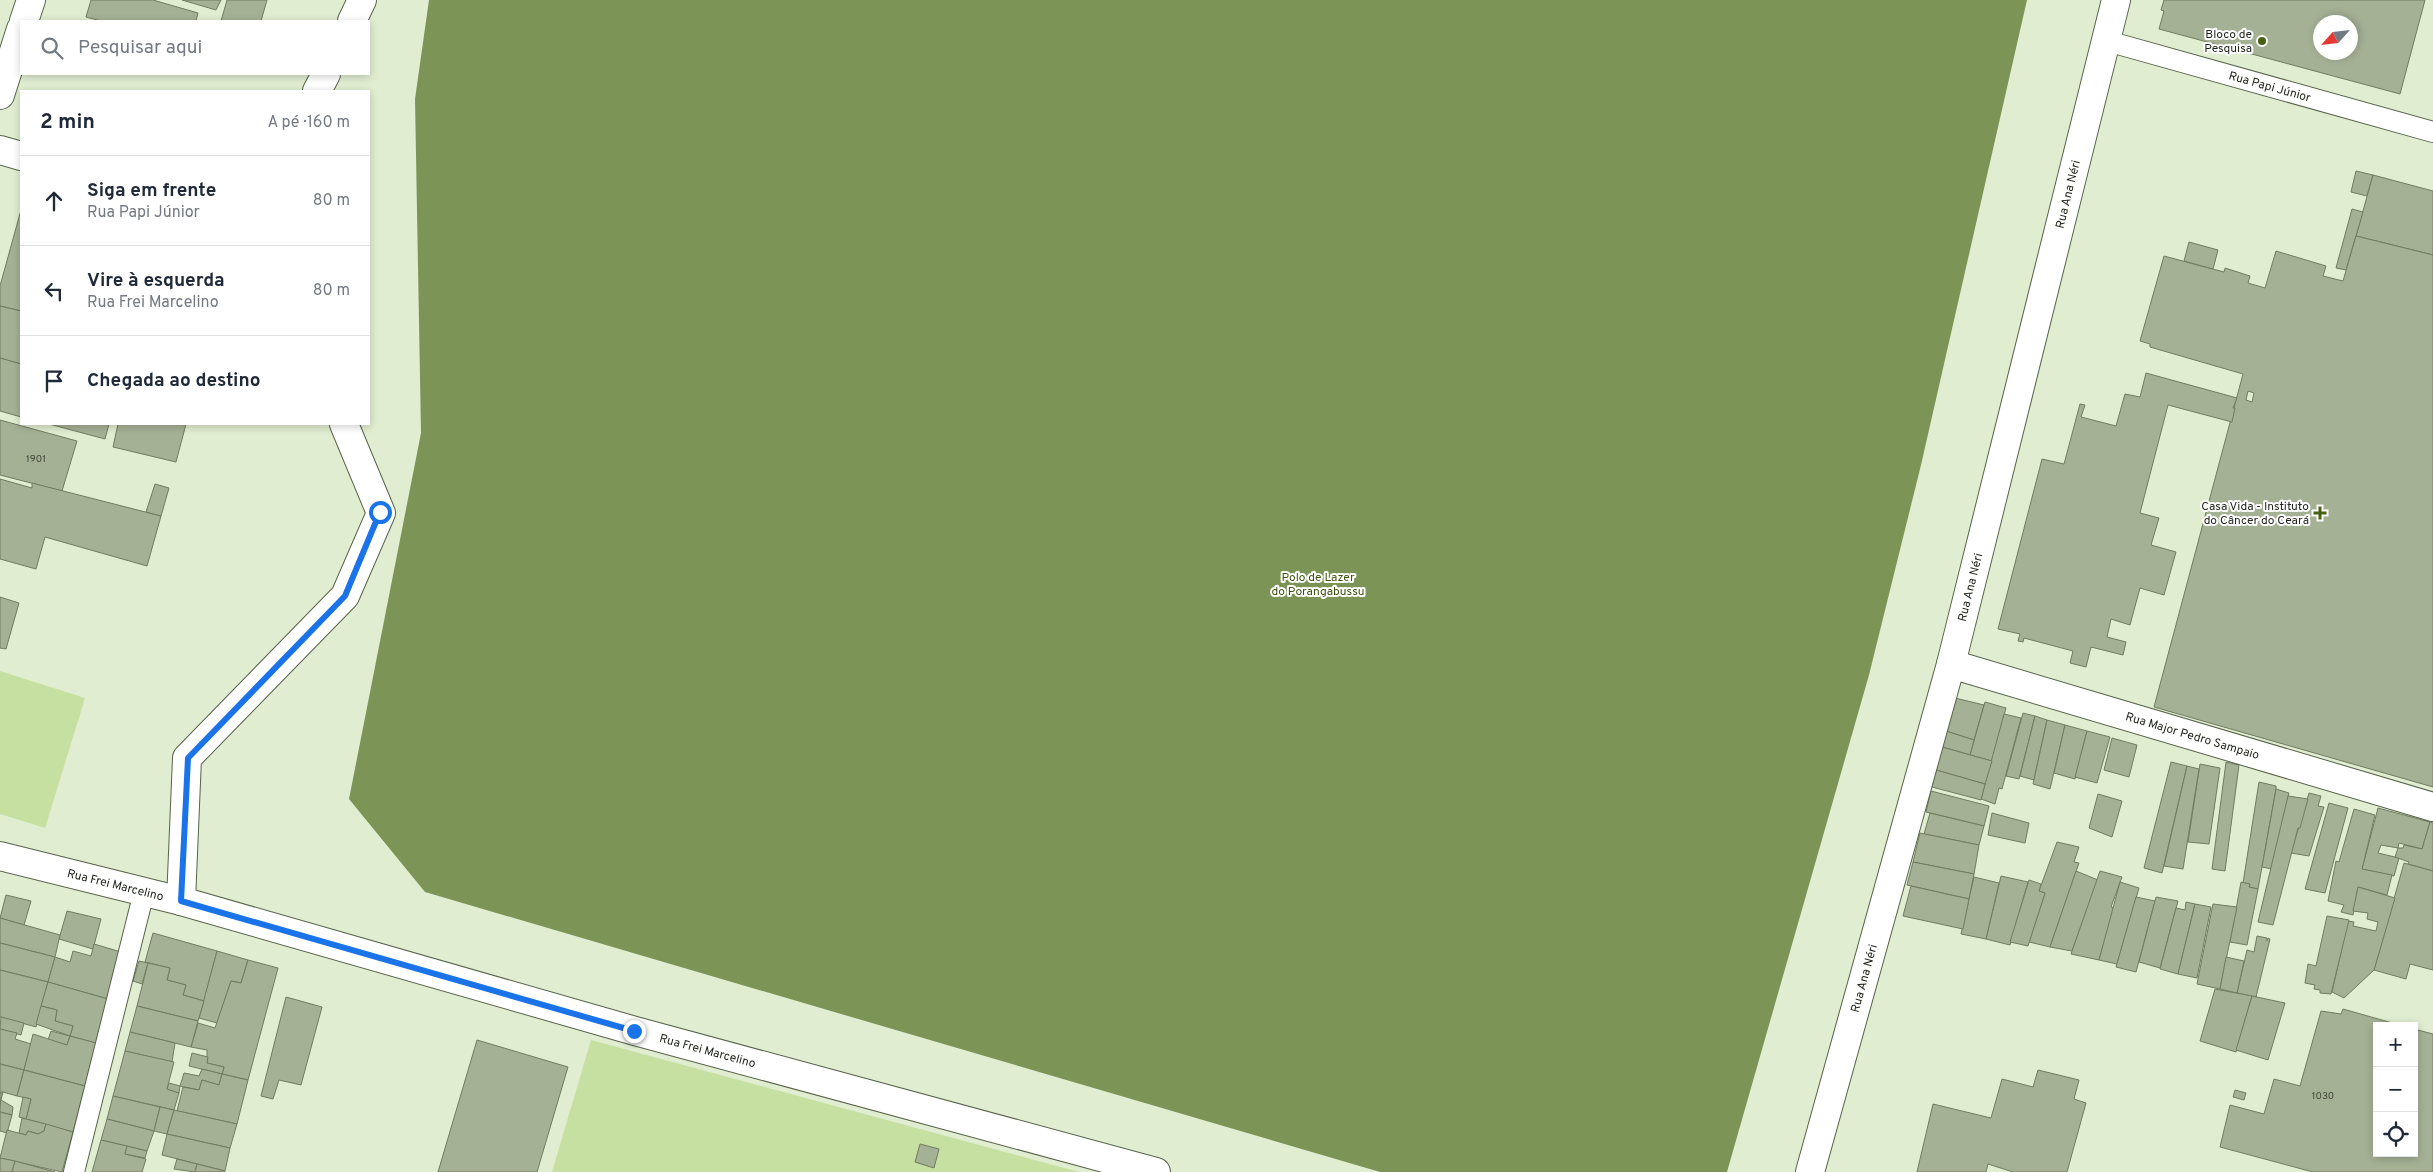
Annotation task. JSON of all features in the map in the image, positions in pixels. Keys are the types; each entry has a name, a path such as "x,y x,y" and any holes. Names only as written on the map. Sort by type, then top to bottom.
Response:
{"street":[{"path":"24,20 31,0"},
{"path":"352,20 362,0"},
{"name":"Rua Ana Néri","path":"1810,1172 1950,664 2116,0"},
{"path":"0,96 20,32"},
{"path":"318,90 325,75"},
{"path":"0,150 20,156"},
{"path":"181,901 188,758 345,596 380,512 344,425"},
{"name":"Rua Major Pedro Sampaio","path":"1950,664 2433,807"},
{"name":"Rua Frei Marcelino","path":"0,856 181,901 634,1031 1156,1172"}],"lane":[{"name":"Rua Papi Júnior","path":"2107,41 2433,132"},
{"path":"74,1172 144,892"}],"shaded area":[{"name":"Polo de Lazer do Porangabussu","path":"429,0 2027,0 1921,465 1869,675 1727,1172 1380,1172 425,892 349,799 421,433 415,99"},
{"path":"0,671 85,698 45,828 0,814"},
{"path":"591,1040 1079,1172 552,1172"}],"building":[{"path":"91,0 153,0 198,13 196,20 97,20 86,17"},
{"path":"182,0 221,0 216,10"},
{"path":"227,0 267,0 261,20 221,20"},
{"name":"Bloco de Pesquisa","path":"2164,0 2425,0 2400,94 2159,29 2164,11 2161,10"},
{"path":"2356,171 2373,175 2367,196 2351,192"},
{"path":"2373,175 2433,191 2433,255 2356,236"},
{"path":"2352,209 2363,212 2346,270 2336,268"},
{"path":"20,214 20,311 0,306 0,286"},
{"name":"Casa Vida - Instituto do Câncer do Ceará","path":"2356,236 2433,255 2433,787 2154,707 2243,374 2150,347 2150,344 2140,341 2164,256 2224,272 2225,268 2250,276 2248,283 2265,288 2276,251 2326,266 2323,276 2343,281","holes":["2248,391 2254,393 2252,402 2246,400"]},
{"path":"2189,242 2218,250 2213,269 2184,261"},
{"path":"0,306 20,311 20,364 0,358"},
{"path":"0,358 20,364 20,417 0,411"},
{"path":"2146,373 2237,398 2233,408 2235,408 2232,422 2168,405 2140,513 2159,518 2151,545 2176,552 2164,595 2140,588 2130,625 2111,619 2107,637 2126,642 2123,655 2091,647 2086,667 2070,663 2073,651 2024,638 2023,642 2018,641 2020,634 1998,629 2042,459 2064,464 2080,404 2085,405 2081,417 2116,426 2125,394 2140,397"},
{"path":"0,420 77,441 62,491 0,475"},
{"path":"53,425 109,425 105,439"},
{"path":"118,425 186,425 176,462 113,447"},
{"path":"0,479 32,488 32,483 161,516 147,566 45,537 36,569 0,559"},
{"path":"155,484 169,488 161,516 146,512"},
{"path":"0,597 19,603 6,649 0,648"},
{"path":"1955,698 1984,705 1974,740 1946,731"},
{"path":"1985,702 2006,708 1992,761 1970,755"},
{"path":"2023,713 2035,716 2019,779 2006,776"},
{"path":"2004,714 2021,718 2002,789 1999,788 1995,804 1981,799"},
{"path":"2035,716 2047,720 2034,780 2020,776"},
{"path":"2047,720 2065,725 2050,789 2033,784"},
{"path":"2065,725 2087,731 2075,779 2054,773"},
{"path":"1946,731 1974,740 1970,755 1942,747"},
{"path":"2087,731 2110,737 2097,783 2075,777"},
{"path":"2112,738 2137,745 2129,777 2104,770"},
{"path":"1942,747 1992,761 1985,784 1936,770"},
{"path":"2171,762 2187,766 2162,873 2144,868"},
{"path":"2226,762 2239,765 2225,871 2212,869"},
{"path":"2200,764 2220,768 2209,844 2188,842"},
{"path":"2187,766 2199,769 2183,869 2164,866"},
{"path":"1936,770 1985,784 1981,800 1932,787"},
{"path":"2259,782 2276,786 2276,789 2258,889 2249,887 2250,884 2243,883"},
{"path":"2276,789 2289,793 2272,869 2262,867"},
{"path":"1931,791 1989,806 1984,826 1926,812"},
{"path":"2309,793 2321,796 2318,806 2324,807 2309,856 2291,853"},
{"path":"2098,794 2122,801 2112,837 2089,828"},
{"path":"2288,796 2308,799 2300,828 2298,828 2273,925 2258,922"},
{"path":"2329,803 2348,808 2325,893 2305,889"},
{"path":"2378,808 2430,822 2422,849 2399,843 2398,848 2381,845 2378,853 2399,858 2394,876 2362,869"},
{"path":"2354,809 2375,815 2362,869 2392,875 2387,895 2358,887 2353,915 2341,912 2344,905 2328,901 2336,861 2339,862"},
{"path":"1930,813 1984,826 1979,845 1924,834"},
{"path":"1992,813 2029,823 2025,843 1988,835"},
{"path":"2430,822 2433,823 2433,871 2408,864 2409,862 2395,857 2398,848 2403,848 2404,845 2422,849"},
{"path":"1920,833 1979,845 1974,874 1913,862"},
{"path":"2057,842 2079,847 2074,862 2079,863 2050,947 2029,942 2045,893 2039,891"},
{"path":"1913,862 1974,874 1969,899 1907,885"},
{"path":"2404,863 2433,871 2433,970 2410,964 2406,979 2374,970"},
{"path":"2076,871 2098,880 2072,951 2050,947"},
{"path":"2100,871 2122,877 2111,907 2114,908 2099,960 2071,954"},
{"path":"2001,876 2028,882 2010,945 1986,939"},
{"path":"1974,877 1999,883 1986,939 1961,934"},
{"path":"2029,880 2041,884 2039,891 2045,893 2028,946 2010,942"},
{"path":"2120,882 2139,888 2117,964 2099,960"},
{"path":"2241,882 2250,884 2249,887 2258,889 2247,945 2230,942"},
{"path":"1911,886 1969,899 1963,929 1903,916"},
{"path":"2358,887 2395,898 2374,970 2344,998 2332,992 2348,921 2354,922 2353,926 2376,931 2378,922 2367,919 2368,913 2353,911"},
{"path":"6,895 31,901 24,925 0,918"},
{"path":"2136,897 2155,901 2136,972 2116,967"},
{"path":"2156,897 2178,901 2160,968 2139,962"},
{"path":"2186,902 2195,904 2178,974 2160,969 2176,908 2185,910"},
{"path":"2195,904 2211,907 2197,978 2178,974"},
{"path":"2213,904 2237,907 2220,989 2197,984"},
{"path":"67,911 101,919 93,949 59,939"},
{"path":"2327,916 2349,920 2331,994 2320,993 2320,990 2314,989 2315,985 2305,983 2308,964 2316,966"},
{"path":"0,918 60,935 55,957 0,943"},
{"path":"153,933 217,951 204,1001 183,995 186,985 167,980 170,968 145,962"},
{"path":"2257,936 2267,938 2267,941 2268,938 2270,939 2256,997 2237,993 2247,950 2254,952"},
{"path":"0,943 55,957 48,982 0,970"},
{"path":"94,944 121,952 108,999 48,982 55,957 70,962 73,951 91,956"},
{"path":"217,951 248,960 241,983 231,981 217,1023 199,1018"},
{"path":"2226,957 2244,961 2237,993 2220,989"},
{"path":"248,960 278,968 248,1080 222,1074 224,1067 207,1063 207,1050 191,1047 198,1023 215,1028 231,981 241,983"},
{"path":"139,961 148,963 142,984 133,981"},
{"path":"148,963 170,968 167,980 186,985 183,995 204,1001 198,1021 137,1006"},
{"path":"0,970 48,982 36,1027 0,1017"},
{"path":"48,982 108,999 96,1043 70,1036 73,1026 55,1021 57,1010 41,1006"},
{"path":"2215,989 2252,996 2236,1052 2200,1041"},
{"path":"2252,996 2285,1003 2268,1060 2236,1050"},
{"path":"286,997 322,1007 301,1085 279,1080 273,1099 261,1096"},
{"path":"41,1006 57,1010 55,1021 73,1026 70,1036 36,1024"},
{"path":"137,1006 198,1021 191,1047 130,1032"},
{"path":"2343,1009 2389,1022 2373,1022 2373,1157 2418,1157 2418,1030 2433,1034 2433,1172 2313,1172 2220,1147 2230,1105 2264,1114 2274,1079 2300,1086 2321,1011 2341,1014"},
{"path":"1,1017 24,1023 21,1035 0,1029"},
{"path":"0,1029 17,1033 15,1039 31,1044 24,1070 0,1064"},
{"path":"51,1031 70,1036 67,1045 48,1040"},
{"path":"130,1032 175,1043 172,1062 125,1051"},
{"path":"33,1034 67,1045 70,1036 96,1043 85,1086 24,1070"},
{"path":"477,1040 568,1067 537,1172 438,1172"},
{"path":"125,1051 174,1062 167,1089 179,1093 174,1110 113,1096"},
{"path":"192,1053 208,1057 207,1063 224,1067 222,1074 189,1066"},
{"path":"0,1064 24,1070 17,1096 3,1092 0,1094"},
{"path":"202,1069 222,1074 219,1085 202,1080 199,1090 180,1086 184,1073 199,1076"},
{"path":"24,1070 85,1086 73,1132 26,1119 31,1099 17,1096"},
{"path":"2038,1070 2079,1080 2074,1099 2086,1103 2067,1172 2013,1172 1988,1164 1986,1172 1917,1172 1933,1104 1991,1118 2002,1079 2033,1087"},
{"path":"222,1074 248,1080 237,1124 177,1111 183,1087 199,1090 202,1080 219,1085"},
{"path":"169,1083 180,1086 179,1093 167,1089"},
{"path":"2235,1090 2246,1093 2244,1100 2233,1097"},
{"path":"1,1092 3,1092 1,1100 13,1107 12,1115 0,1112"},
{"path":"113,1096 160,1107 154,1131 107,1119"},
{"path":"23,1097 31,1099 26,1119 19,1117"},
{"path":"160,1107 174,1110 167,1134 154,1131"},
{"path":"174,1110 237,1124 230,1148 167,1134"},
{"path":"0,1112 12,1115 7,1133 0,1131"},
{"path":"22,1118 46,1124 44,1131 38,1134 28,1131 26,1135 19,1133"},
{"path":"107,1119 154,1131 147,1151 101,1140"},
{"path":"46,1124 73,1132 62,1172 0,1158 7,1130 26,1135 28,1131 38,1134 44,1131"},
{"path":"167,1134 230,1148 225,1171 162,1155"},
{"path":"101,1140 127,1146 125,1154 146,1159 142,1172 92,1172"},
{"path":"920,1144 939,1149 934,1168 915,1162"},
{"path":"127,1146 147,1151 145,1158 125,1154"},
{"path":"0,1158 15,1161 12,1172 0,1172"},
{"path":"177,1159 197,1164 195,1172 174,1169"},
{"path":"15,1161 55,1172 12,1172"},
{"path":"197,1164 225,1171 195,1172"}],"place":[{"name":"Bloco de Pesquisa","path":"2262,41"},
{"name":"Casa Vida - Instituto do Câncer do Ceará","path":"2320,513"}],"route":[{"path":"380,512 345,596 188,758 181,901 634,1031"}]}
